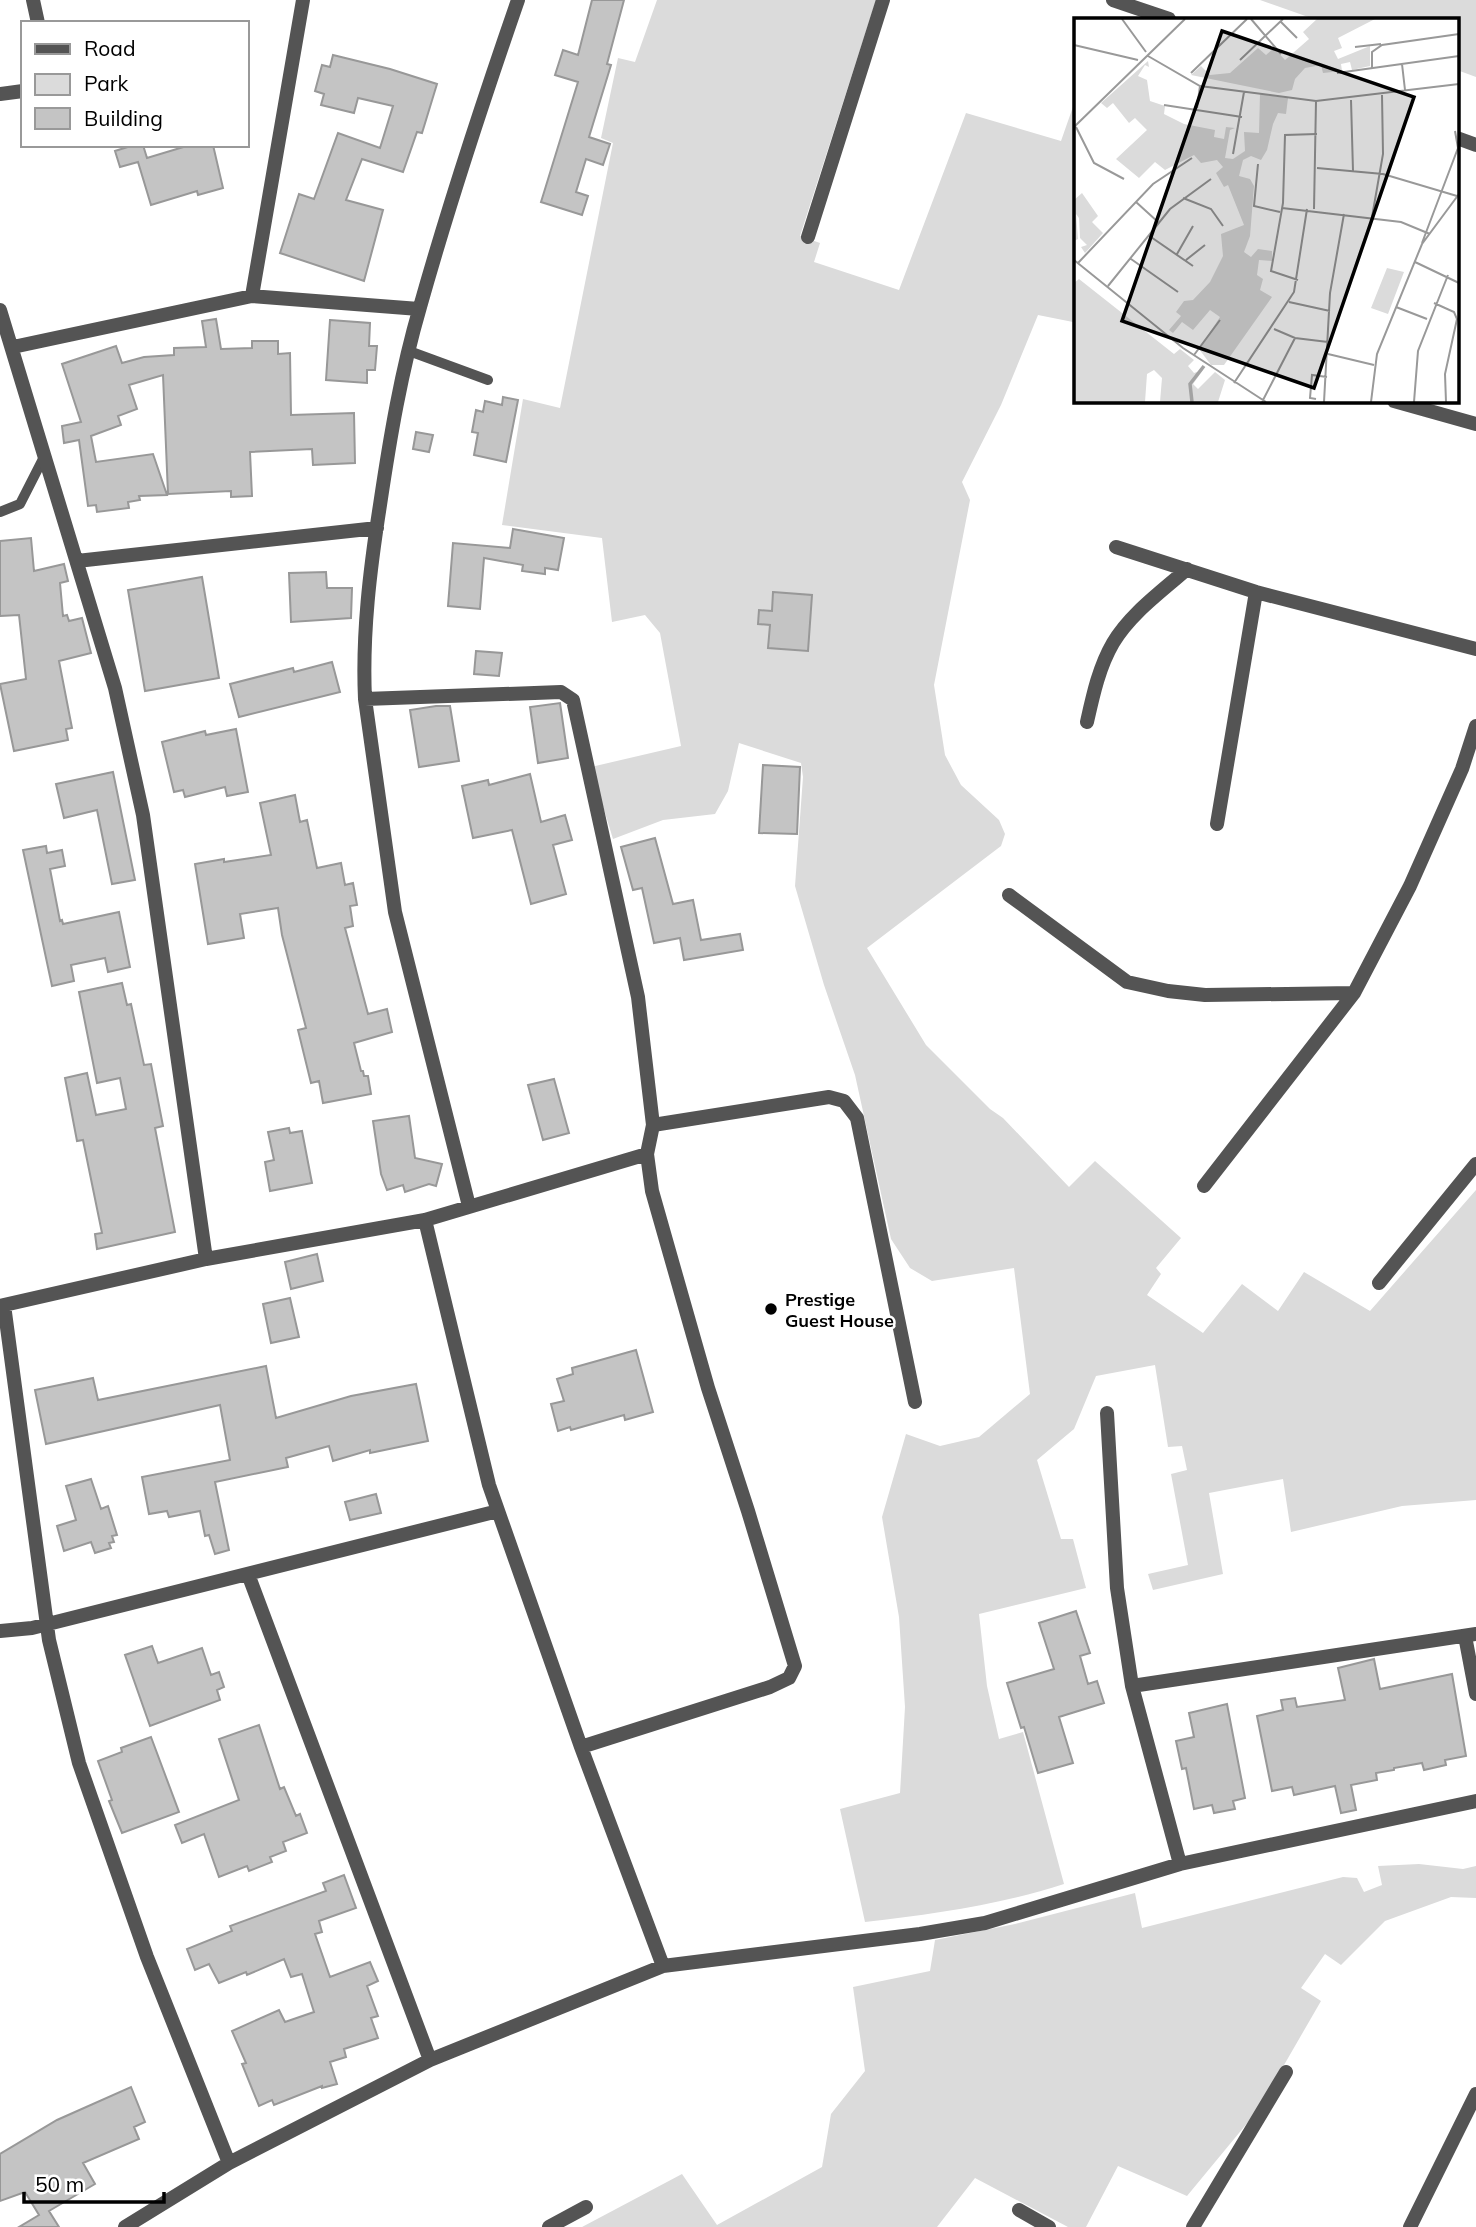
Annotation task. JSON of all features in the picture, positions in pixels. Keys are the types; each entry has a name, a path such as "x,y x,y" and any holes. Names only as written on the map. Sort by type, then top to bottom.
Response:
{"street":[{"path":"33,0 38,21"},
{"path":"252,296 303,0"},
{"path":"469,1206 400,938 365,699 364,667 367,607 377,528 391,432 409,351 419,309 518,0"},
{"path":"807,237 883,0"},
{"path":"1114,0 1166,18"},
{"path":"0,94 21,91"},
{"path":"1458,138 1476,145"},
{"path":"13,347 252,296 419,309"},
{"path":"0,310 115,688 143,815 206,1259"},
{"path":"1398,402 1476,424"},
{"path":"76,561 377,528"},
{"path":"1116,547 1256,592 1476,649"},
{"path":"1087,722 1095,685 1113,643 1139,611 1187,569"},
{"path":"1217,824 1256,592"},
{"path":"365,699 561,692 573,700 638,997 653,1125 647,1154 652,1191 708,1388 795,1666 789,1678 770,1687 581,1747"},
{"path":"1205,1186 1354,993 1410,886 1462,769 1476,726"},
{"path":"1462,769 1476,775"},
{"path":"1009,895 1127,982 1168,991 1205,995 1354,993"},
{"path":"653,1125 829,1097 844,1101 857,1118 915,1402"},
{"path":"229,2163 147,1957 79,1763 49,1640 2,1305 206,1259 425,1220 647,1154"},
{"path":"1379,1283 1476,1164"},
{"path":"425,1220 489,1485 581,1747 663,1966"},
{"path":"1107,1413 1117,1588 1132,1686 1180,1864"},
{"path":"0,1631 48,1624 498,1511"},
{"path":"248,1574 430,2060"},
{"path":"1132,1686 1471,1635 1476,1694"},
{"path":"125,2227 229,2163 430,2060 663,1966 920,1934 985,1923 1180,1864 1476,1801"},
{"path":"1193,2227 1286,2072"},
{"path":"1410,2227 1476,2094"},
{"path":"549,2227 586,2207"},
{"path":"1019,2210 1049,2227"}],"lane":[{"path":"409,351 488,380"},
{"path":"0,512 20,504 45,455"}],"green space":[{"path":"657,0 876,0 800,236 820,243 814,262 899,290 966,113 1061,141 1074,104 1074,320 1073,322 1038,315 1001,405 962,482 970,500 934,685 945,755 961,785 999,820 1005,834 1001,846 867,948 926,1045 990,1109 1003,1118 1069,1187 1095,1161 1181,1238 1156,1268 1161,1274 1147,1295 1203,1333 1242,1284 1278,1311 1304,1272 1370,1311 1476,1190 1476,1500 1402,1506 1291,1532 1283,1479 1209,1493 1223,1574 1153,1590 1148,1574 1188,1565 1171,1474 1187,1470 1182,1446 1168,1447 1155,1365 1096,1376 1074,1429 1037,1460 1061,1539 1073,1539 1086,1588 979,1614 987,1686 999,1739 1023,1732 1064,1884 966,1908 865,1922 840,1809 900,1793 905,1707 899,1617 882,1517 906,1434 940,1446 979,1437 1030,1394 1014,1268 932,1281 910,1268 891,1239 855,1075 824,985 795,886 803,777 801,763 739,743 728,791 715,814 663,820 613,839 591,767 681,746 660,633 645,615 612,622 602,538 502,525 523,399 560,408 613,143 601,138 618,58 635,62"},
{"path":"1260,0 1476,0 1476,77 1458,70 1458,18 1311,18"},
{"path":"1419,1864 1463,1869 1476,1866 1476,1898 1451,1897 1385,1921 1341,1965 1325,1954 1301,1988 1321,2001 1258,2110 1187,2196 1118,2166 1086,2227 1068,2227 975,2178 937,2227 582,2227 682,2174 717,2225 822,2167 831,2114 865,2071 853,1987 930,1971 935,1940 1015,1924 1135,1893 1142,1928 1343,1877 1357,1878 1364,1892 1382,1885 1378,1866"}],"building":[{"path":"592,0 624,0 607,64 611,65 589,137 610,144 603,165 586,159 576,192 588,196 582,215 541,202 578,82 555,75 563,50 578,55"},
{"path":"333,55 437,84 422,133 417,132 403,172 362,159 346,200 383,210 364,281 280,253 299,194 314,199 338,133 380,148 393,106 358,98 354,113 321,105 324,94 315,91 322,65 330,67"},
{"path":"128,147 144,147 147,158 183,147 213,147 223,188 198,195 197,191 151,205 138,162 120,167 115,151"},
{"path":"216,319 221,349 252,348 252,341 278,341 278,354 290,353 291,415 354,413 355,463 313,465 312,449 250,452 252,496 231,497 231,491 168,494 163,375 129,385 137,409 118,416 121,425 91,436 96,462 153,454 167,495 139,496 140,500 128,502 129,508 97,512 96,505 88,506 79,440 64,443 62,426 81,422 62,364 116,346 122,363 144,357 174,355 174,348 206,347 202,321"},
{"path":"330,320 370,323 369,346 377,346 375,370 367,370 367,383 326,380"},
{"path":"503,397 518,400 506,462 474,455 478,433 472,432 476,410 483,412 485,401 502,405"},
{"path":"416,432 433,435 429,452 413,449"},
{"path":"513,529 564,538 558,570 545,568 545,574 522,571 523,565 484,558 480,609 448,606 453,543 510,548"},
{"path":"31,538 34,571 64,564 68,581 60,583 63,616 67,615 69,621 82,618 91,653 59,661 72,728 66,729 68,740 14,751 0,684 26,679 19,615 0,616 0,541"},
{"path":"326,572 327,588 352,588 351,618 291,622 289,573"},
{"path":"202,577 219,678 145,691 128,590"},
{"path":"773,592 812,595 808,651 768,648 770,625 758,624 759,610 772,611"},
{"path":"476,651 502,653 499,676 474,674"},
{"path":"332,662 340,692 239,717 230,684 293,668 294,672"},
{"path":"560,703 568,758 538,763 530,707"},
{"path":"450,706 459,761 419,767 410,710"},
{"path":"236,729 248,792 227,796 225,787 185,797 183,790 174,792 162,742 205,731 206,735"},
{"path":"763,765 800,767 797,834 759,833"},
{"path":"113,772 135,880 112,884 97,810 64,818 56,784"},
{"path":"530,774 541,822 565,815 572,840 553,845 566,894 531,904 512,830 473,838 462,786 488,780 489,785"},
{"path":"295,795 300,822 307,820 317,868 341,863 345,885 353,883 357,905 350,906 353,926 345,928 368,1014 387,1009 392,1032 354,1043 361,1071 364,1076 368,1076 371,1094 323,1103 319,1081 311,1083 298,1030 306,1028 282,935 278,908 240,914 244,938 208,944 195,864 271,855 260,803"},
{"path":"655,838 673,904 693,900 701,940 740,934 743,950 684,960 680,938 654,943 642,888 633,890 621,847"},
{"path":"46,846 47,853 62,850 65,866 50,869 60,921 62,920 63,924 119,912 130,967 108,972 105,958 71,965 74,981 52,986 23,850"},
{"path":"122,983 127,1005 131,1004 144,1065 151,1064 163,1126 155,1128 175,1232 97,1249 95,1234 102,1233 83,1140 77,1141 65,1078 87,1073 96,1115 126,1109 120,1078 97,1083 79,992"},
{"path":"554,1079 569,1133 543,1140 528,1085"},
{"path":"409,1116 415,1158 442,1164 436,1186 429,1184 405,1192 403,1185 387,1190 381,1174 373,1121"},
{"path":"289,1128 290,1133 302,1131 312,1183 270,1191 265,1162 274,1160 268,1132"},
{"path":"317,1254 323,1281 291,1289 285,1262"},
{"path":"290,1298 299,1337 271,1343 263,1304"},
{"path":"636,1350 653,1412 625,1420 624,1415 558,1431 551,1404 564,1401 557,1379 573,1374 572,1368"},
{"path":"266,1366 276,1418 351,1396 416,1384 428,1441 370,1453 370,1450 333,1461 329,1446 286,1458 288,1467 215,1482 229,1550 215,1554 209,1535 205,1536 200,1511 169,1517 167,1511 149,1514 142,1477 230,1460 220,1405 46,1444 35,1390 93,1378 98,1400"},
{"path":"91,1479 101,1509 108,1506 117,1535 112,1536 114,1542 109,1543 111,1548 95,1553 91,1542 64,1551 57,1526 76,1520 66,1486"},
{"path":"376,1494 381,1513 350,1520 345,1502"},
{"path":"1076,1611 1090,1653 1080,1656 1088,1684 1097,1681 1104,1703 1059,1717 1073,1763 1038,1773 1007,1683 1054,1669 1039,1623"},
{"path":"152,1646 158,1663 202,1648 211,1675 219,1672 224,1687 217,1690 220,1700 150,1726 125,1655"},
{"path":"1374,1659 1380,1689 1452,1674 1466,1756 1445,1760 1446,1765 1424,1770 1422,1763 1376,1773 1377,1780 1351,1785 1356,1810 1341,1813 1335,1786 1294,1795 1292,1787 1272,1791 1257,1716 1283,1710 1281,1700 1295,1698 1297,1707 1345,1700 1338,1668"},
{"path":"1227,1704 1245,1798 1233,1801 1235,1809 1214,1813 1212,1805 1194,1809 1186,1768 1182,1769 1176,1741 1194,1737 1189,1713"},
{"path":"259,1725 280,1789 284,1787 296,1816 300,1814 307,1833 283,1842 286,1851 270,1857 272,1862 249,1871 247,1866 219,1877 204,1834 182,1843 175,1825 239,1800 219,1739"},
{"path":"151,1737 179,1812 122,1833 109,1801 112,1800 98,1761 122,1752 121,1748"},
{"path":"344,1875 356,1908 319,1921 322,1932 315,1934 330,1977 370,1962 378,1981 367,1986 378,2016 371,2018 378,2038 344,2049 346,2057 330,2062 337,2084 322,2086 274,2105 272,2100 259,2106 242,2064 246,2063 232,2031 279,2010 285,2022 314,2012 302,1974 291,1977 284,1959 247,1975 246,1972 219,1983 209,1964 195,1970 187,1949 232,1931 230,1926 326,1891 323,1883"},
{"path":"131,2087 145,2122 134,2127 139,2139 83,2163 95,2184 49,2211 59,2227 19,2227 39,2215 25,2192 0,2201 0,2154 57,2120"}],"place":[{"name":"Prestige Guest House","path":"771,1309"}]}
